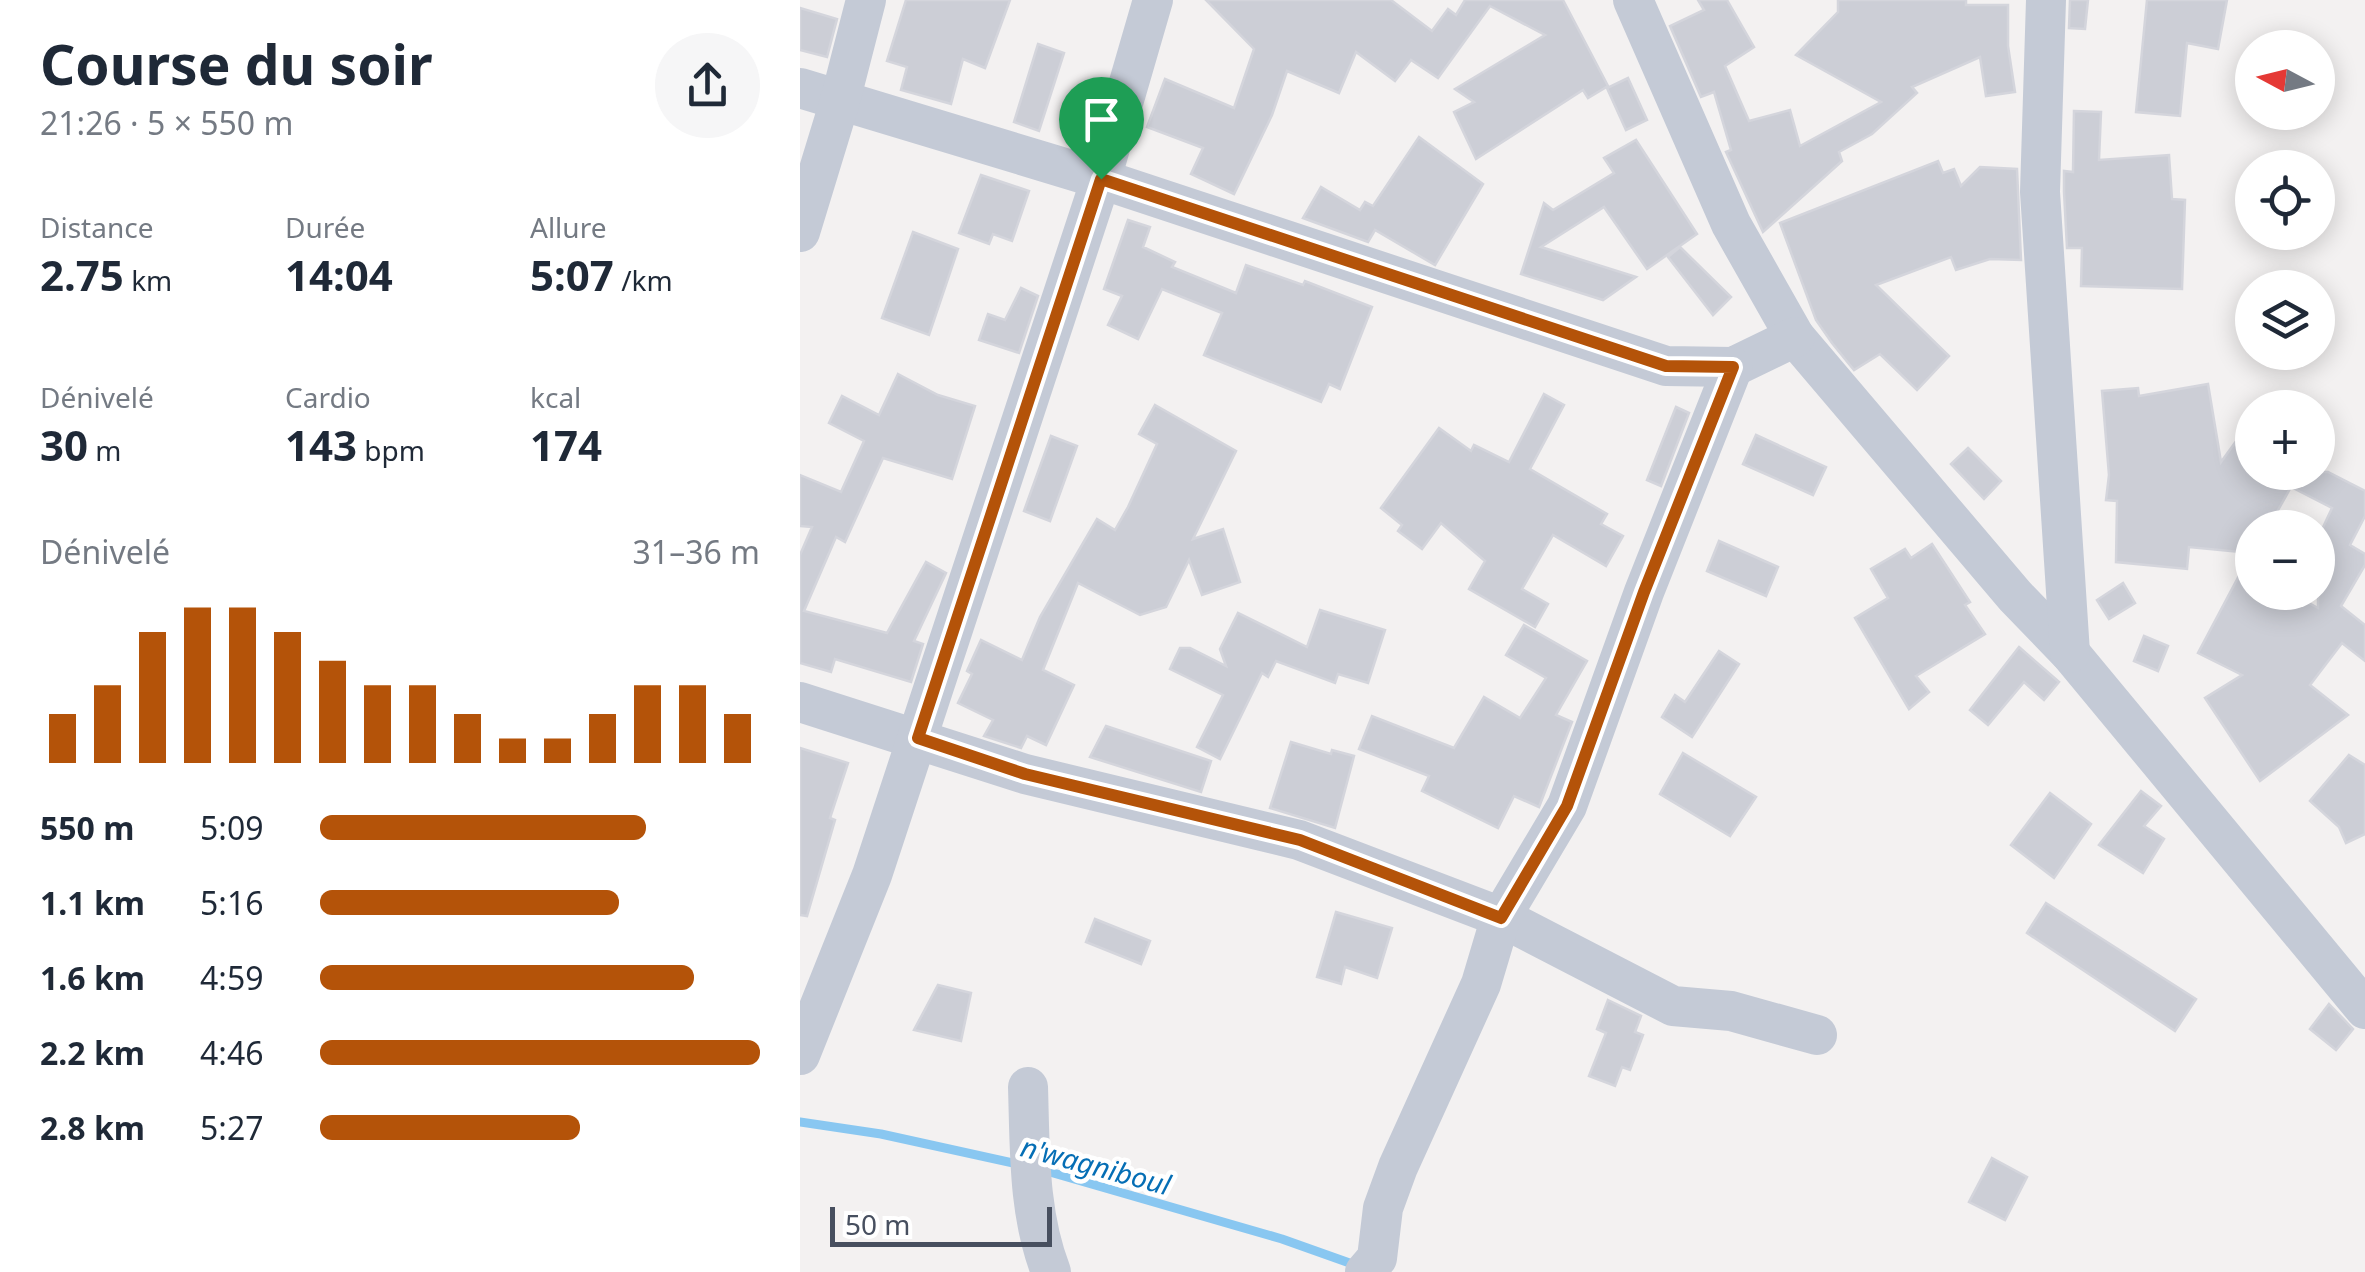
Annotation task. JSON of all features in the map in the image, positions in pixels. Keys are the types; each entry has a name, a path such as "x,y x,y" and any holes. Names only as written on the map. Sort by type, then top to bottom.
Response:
{"street":[{"path":"800,232 866,0"},
{"path":"800,1054 872,875 918,738 1101,179 1153,0"},
{"path":"1633,0 1731,224 1795,337 2015,596 2070,653 2365,1009"},
{"path":"2046,0 2040,192 2070,653"},
{"path":"800,88 1101,179 1666,366 1733,367 1795,337"},
{"path":"1365,1272 1377,1258 1383,1208 1398,1167 1480,984 1501,918 1567,806 1644,592 1733,367"},
{"path":"800,702 1025,774 1300,840 1501,918 1672,1006 1731,1010 1816,1035"},
{"path":"1028,1087 1029,1162 1039,1239 1051,1272"}],"building":[{"path":"906,0 1010,0 985,68 963,59 951,104 901,90 907,67 887,61"},
{"path":"1206,0 1391,0 1432,31 1448,9 1456,15 1465,0 1563,0 1608,86 1588,98 1583,90 1476,159 1454,112 1474,102 1455,89 1545,35 1490,6 1438,78 1411,60 1395,81 1356,52 1339,93 1287,71 1272,115 1234,194 1191,174 1203,148 1147,127 1165,79 1234,108 1254,49"},
{"path":"1698,0 1727,0 1754,47 1725,66 1749,121 1790,110 1800,146 1881,102 1796,55 1838,12 1838,0 1966,0 1966,5 2008,5 2008,46 2015,92 1986,96 1980,57 1912,87 1917,93 1872,134 1839,152 1842,161 1763,232 1726,152 1731,150 1714,92 1701,97 1670,26 1704,10"},
{"path":"2070,0 2088,0 2085,29 2069,28"},
{"path":"2147,0 2227,0 2218,49 2187,43 2180,116 2136,112"},
{"path":"800,8 837,19 827,57 800,50"},
{"path":"1038,44 1064,53 1039,131 1014,122"},
{"path":"1628,78 1647,120 1626,130 1607,88"},
{"path":"2074,111 2101,112 2099,160 2169,155 2172,199 2185,200 2182,289 2081,286 2082,248 2067,248 2064,192 2064,171 2073,172"},
{"path":"1419,137 1483,184 1435,265 1375,230 1368,242 1303,218 1321,187 1360,210 1365,202 1373,206"},
{"path":"1636,140 1697,234 1647,269 1604,207 1541,247 1636,277 1603,300 1521,274 1544,203 1553,210 1614,173 1604,158"},
{"path":"1938,161 1943,173 1954,169 1961,186 1980,167 2017,169 2021,260 1990,259 1956,270 1951,257 1876,285 1949,356 1917,390 1880,354 1854,370 1816,320 1780,223"},
{"path":"981,175 1029,191 1012,241 993,234 989,244 959,233"},
{"path":"1128,220 1150,227 1143,247 1175,262 1172,267 1236,293 1246,265 1303,285 1305,281 1372,307 1340,389 1329,384 1321,402 1204,355 1222,313 1162,289 1138,339 1108,325 1122,296 1104,289"},
{"path":"913,232 958,249 929,335 882,318"},
{"path":"1680,247 1731,297 1713,315 1668,257"},
{"path":"1021,288 1038,296 1019,353 979,340 988,314 1005,320"},
{"path":"898,374 938,395 975,406 952,479 883,458 845,542 836,537 804,611 887,633 926,562 946,573 914,641 923,644 911,682 835,659 831,672 800,663 800,555 812,527 800,526 800,475 841,492 864,441 829,423 842,396 879,415"},
{"path":"2208,384 2221,462 2235,443 2235,490 2289,490 2278,510 2235,510 2235,551 2189,547 2187,569 2116,562 2117,501 2106,500 2109,475 2102,391 2138,388 2139,396"},
{"path":"1544,394 1564,405 1530,469 1607,514 1601,524 1623,536 1606,566 1553,535 1522,589 1548,604 1535,627 1469,589 1485,561 1441,523 1422,549 1398,531 1402,525 1381,508 1439,428 1471,451 1474,445 1509,462"},
{"path":"1155,405 1236,451 1193,539 1223,529 1240,582 1202,595 1189,560 1166,607 1140,615 1078,583 1043,670 1074,685 1046,745 1027,736 1021,748 984,736 993,720 958,703 972,674 967,671 981,640 1022,660 1040,617 1097,519 1115,530 1128,507 1157,444 1139,434"},
{"path":"1676,407 1689,413 1661,486 1647,480"},
{"path":"1756,435 1826,467 1813,495 1743,464"},
{"path":"1051,436 1077,446 1050,521 1024,511"},
{"path":"1968,448 2001,481 1984,499 1951,464"},
{"path":"2335,476 2365,491 2365,516 2350,545 2365,554 2365,565 2341,606 2365,625 2365,661 2342,643 2310,685 2348,715 2260,781 2205,698 2242,675 2198,653 2235,583 2235,610 2335,610 2335,510 2297,490 2335,490"},
{"path":"1719,541 1778,567 1766,596 1707,571"},
{"path":"1932,544 1970,602 1965,605 1985,634 1916,676 1929,692 1909,709 1855,618 1888,598 1871,569 1905,549 1911,558"},
{"path":"2123,583 2135,603 2109,619 2097,600"},
{"path":"1320,610 1385,630 1368,683 1338,674 1335,683 1276,661 1268,677 1262,673 1220,759 1197,747 1223,695 1170,669 1180,648 1190,648 1226,666 1220,649 1238,613 1307,647"},
{"path":"1524,625 1587,661 1556,715 1572,722 1539,807 1514,796 1498,828 1422,791 1429,776 1359,749 1372,716 1454,748 1484,697 1520,718 1546,678 1506,655"},
{"path":"2144,636 2168,646 2158,671 2134,661"},
{"path":"2019,647 2059,682 2044,700 2024,682 1988,725 1970,710"},
{"path":"1719,651 1739,664 1692,737 1662,717 1675,695 1685,702"},
{"path":"1106,726 1211,761 1201,792 1090,757"},
{"path":"1291,742 1331,754 1332,750 1354,756 1335,828 1270,808"},
{"path":"800,748 848,763 830,818 835,820 807,916 800,915"},
{"path":"1683,753 1756,797 1730,836 1660,794"},
{"path":"2349,755 2365,765 2365,834 2346,843 2339,827 2310,801"},
{"path":"2141,791 2161,806 2144,826 2164,839 2143,873 2099,845"},
{"path":"2050,793 2091,824 2054,878 2011,845"},
{"path":"2046,903 2196,999 2175,1031 2027,933"},
{"path":"1336,912 1392,928 1377,978 1345,967 1341,984 1317,977"},
{"path":"1095,919 1150,941 1141,964 1086,942"},
{"path":"938,985 971,993 961,1041 914,1030"},
{"path":"1608,1000 1641,1016 1635,1032 1643,1035 1630,1070 1622,1067 1615,1086 1589,1076 1606,1033 1597,1029"},
{"path":"2329,1004 2353,1029 2336,1050 2310,1029"},
{"path":"1992,1158 2027,1177 2005,1220 1969,1202"}],"waterway":[{"name":"n'wagniboul","path":"800,1122 881,1134 1018,1164"},
{"name":"n'wagniboul","path":"1043,1170 1282,1239 1358,1266"}],"route":[{"path":"1101,179 1666,366 1733,367 1644,592 1567,806 1501,918 1300,840 1025,774 918,738 1101,179"}]}
